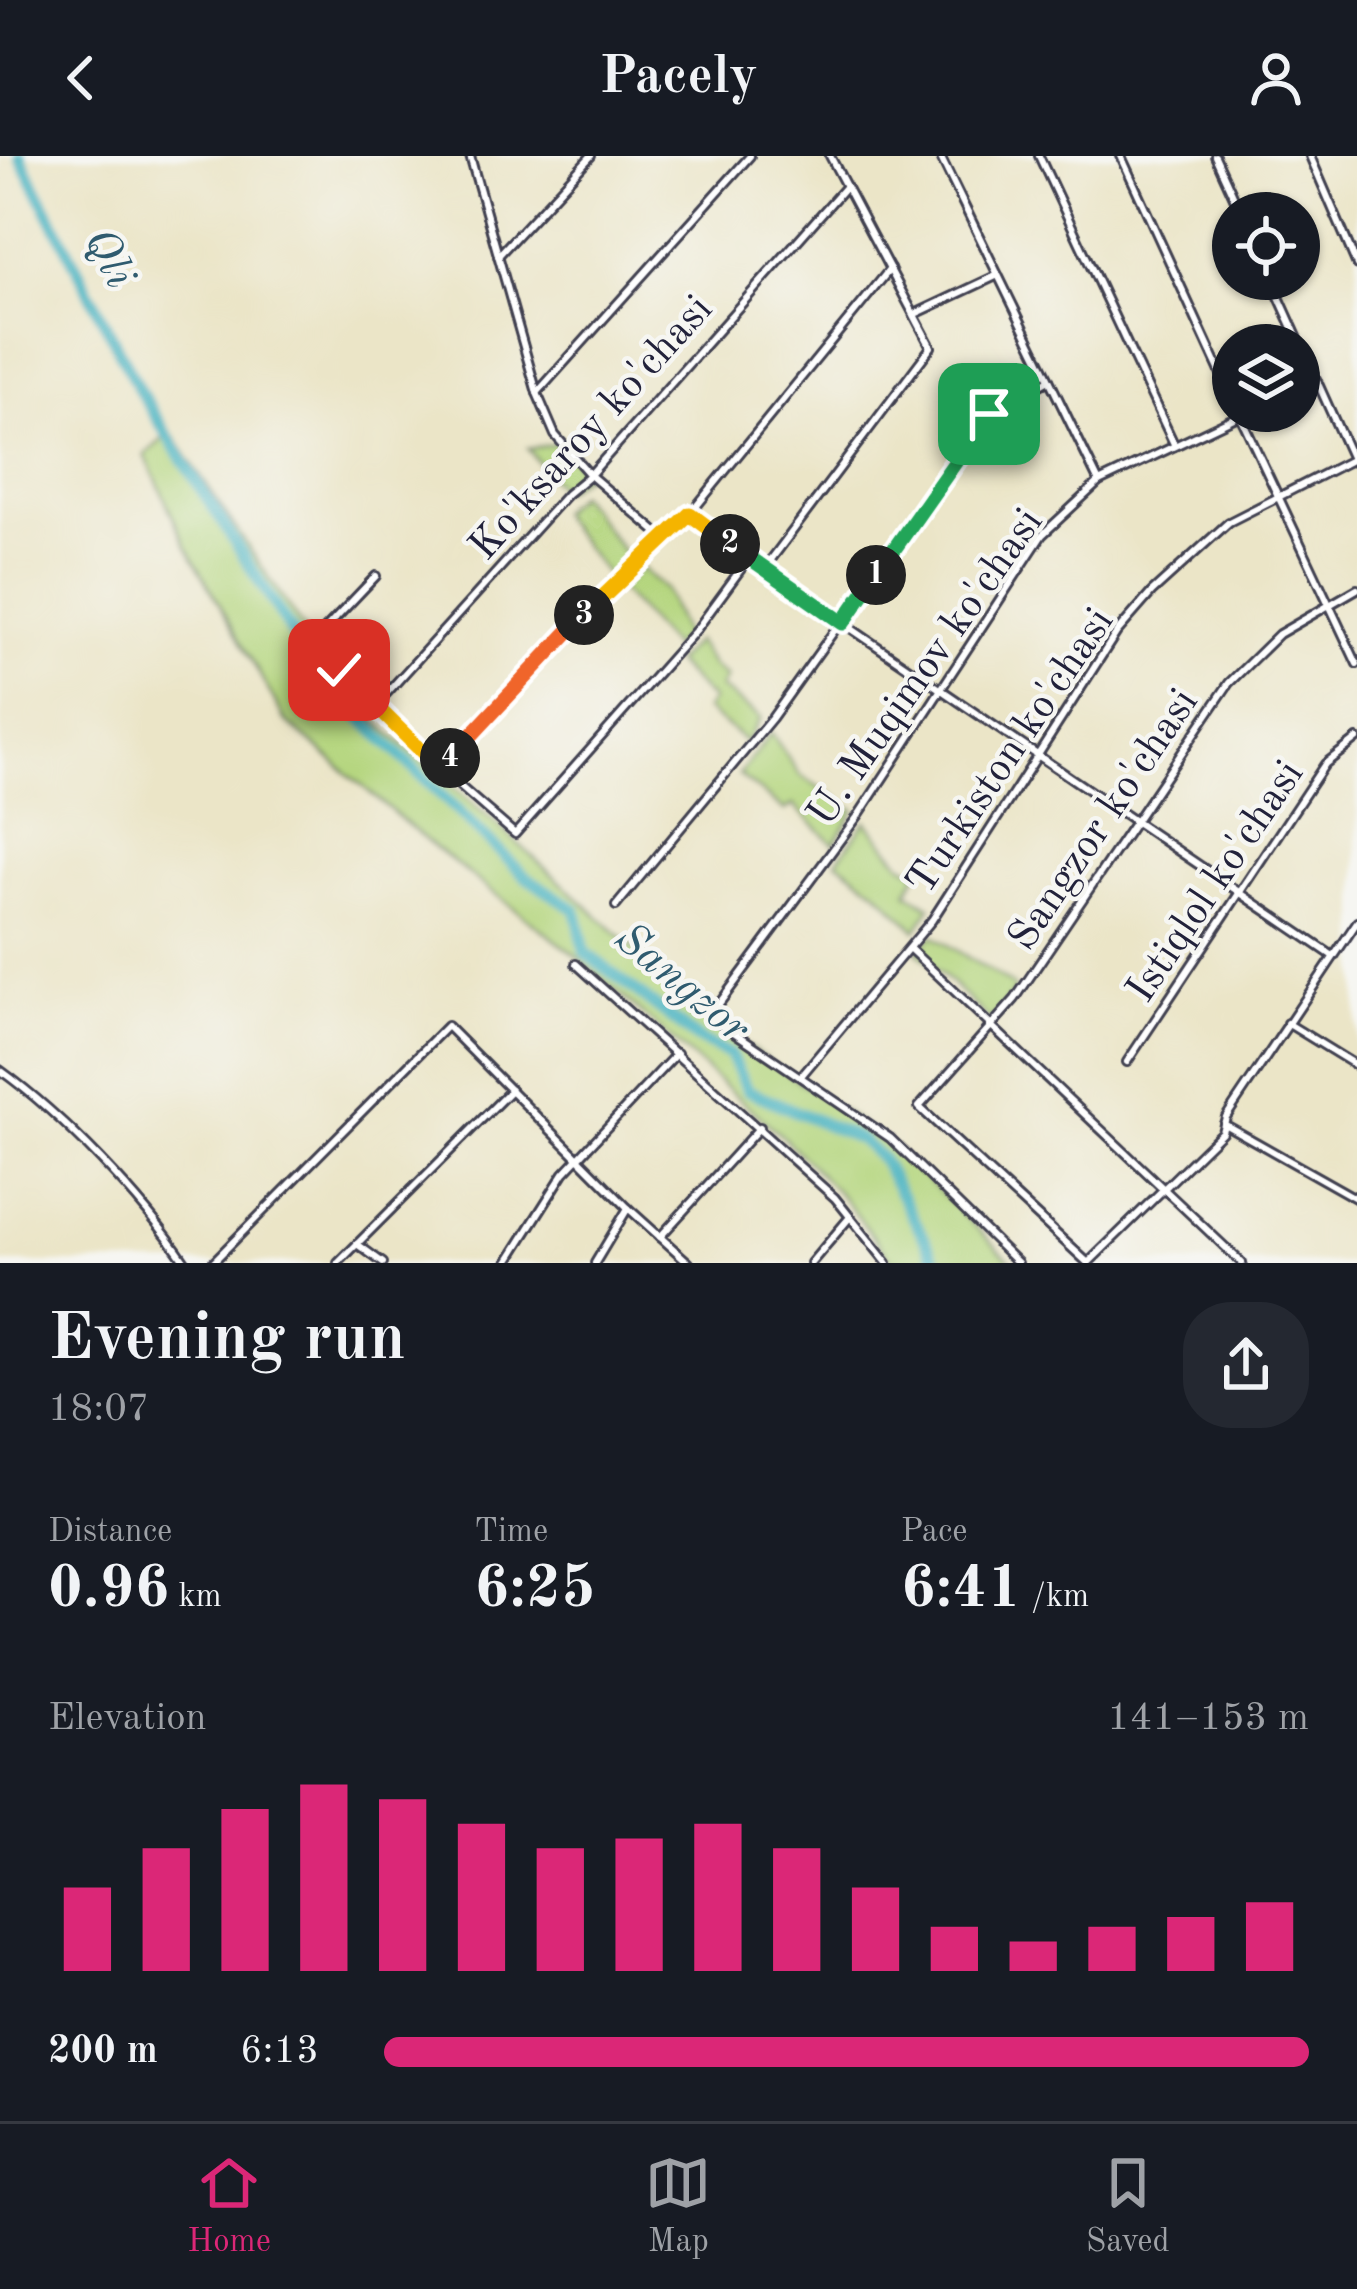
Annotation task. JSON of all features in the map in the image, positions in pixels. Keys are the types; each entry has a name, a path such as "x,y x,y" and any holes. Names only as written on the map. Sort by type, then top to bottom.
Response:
{"street":[{"path":"470,156 537,392 555,436 590,475 665,540"},
{"path":"498,256 591,156"},
{"path":"537,392 750,156"},
{"path":"764,569 931,347 830,156"},
{"path":"940,156 1099,482"},
{"path":"1039,156 1174,443"},
{"path":"1120,156 1212,355"},
{"path":"1215,156 1231,192"},
{"path":"1310,156 1357,265"},
{"name":"Ko'ksaroy ko'chasi","path":"376,705 567,494 590,475 846,186"},
{"path":"440,769 604,594 690,514 890,268"},
{"path":"914,315 998,275"},
{"path":"1281,300 1354,458"},
{"path":"616,906 772,718 989,414 1049,380"},
{"name":"U. Muqimov ko'chasi","path":"801,1076 710,1016 858,816 1042,535 1099,482 1212,425"},
{"path":"1248,432 1357,664"},
{"name":"Turkiston ko'chasi","path":"801,1076 932,920 1117,632 1152,592 1229,522 1354,458"},
{"path":"690,514 1333,956"},
{"path":"376,575 316,639 339,670 514,834 697,629 749,558"},
{"name":"Sangzor ko'chasi","path":"1088,1263 919,1107 993,1028 1229,683 1279,634 1357,589"},
{"name":"Istiqlol ko'chasi","path":"1126,1062 1325,764 1357,739"},
{"path":"1088,1263 1222,1132 1287,1023 1357,922"},
{"path":"908,948 1242,1263"},
{"path":"576,964 836,1198 887,1263"},
{"path":"1287,1023 1357,1066"},
{"path":"212,1263 444,1029 452,1027 628,1208 689,1263"},
{"path":"506,1263 564,1173 676,1053"},
{"path":"0,1070 31,1093 117,1179 186,1263"},
{"path":"801,1076 890,1138 1018,1263"},
{"path":"338,1263 511,1090"},
{"path":"1224,1124 1357,1199"},
{"path":"660,1237 760,1127"},
{"path":"595,1263 628,1208"},
{"path":"811,1263 850,1217"},
{"path":"357,1244 383,1263"},
{"path":"668,1263 674,1250"}],"green space":[{"path":"171,432 351,700 491,819 725,1031 889,1143 1013,1263 894,1263 843,1198 785,1139 570,951 435,848 286,721 186,545 145,455"},
{"path":"559,443 586,474 562,492 528,449"},
{"path":"578,494 631,561 612,582 558,513"},
{"path":"641,568 665,589 684,636 672,647 619,589"},
{"path":"696,641 712,666 726,677 720,688 761,718 746,742 706,710 712,700 675,663"},
{"path":"771,733 800,775 855,810 834,844 793,805 785,811 739,775"},
{"path":"866,821 901,863 918,873 907,892 931,907 916,930 877,891 837,861"},
{"path":"932,935 1012,985 1015,991 991,1021 917,951"}],"waterway":[{"name":"Sangzor","path":"20,156 139,390 321,679 526,877 576,910 585,952 698,1039 730,1055 747,1090 859,1139 881,1158 938,1263"}],"route":[{"path":"339,670 440,769 604,594 690,514 843,623 989,414"}],"water label":[{"name":"Qli","path":"112,257"}]}
